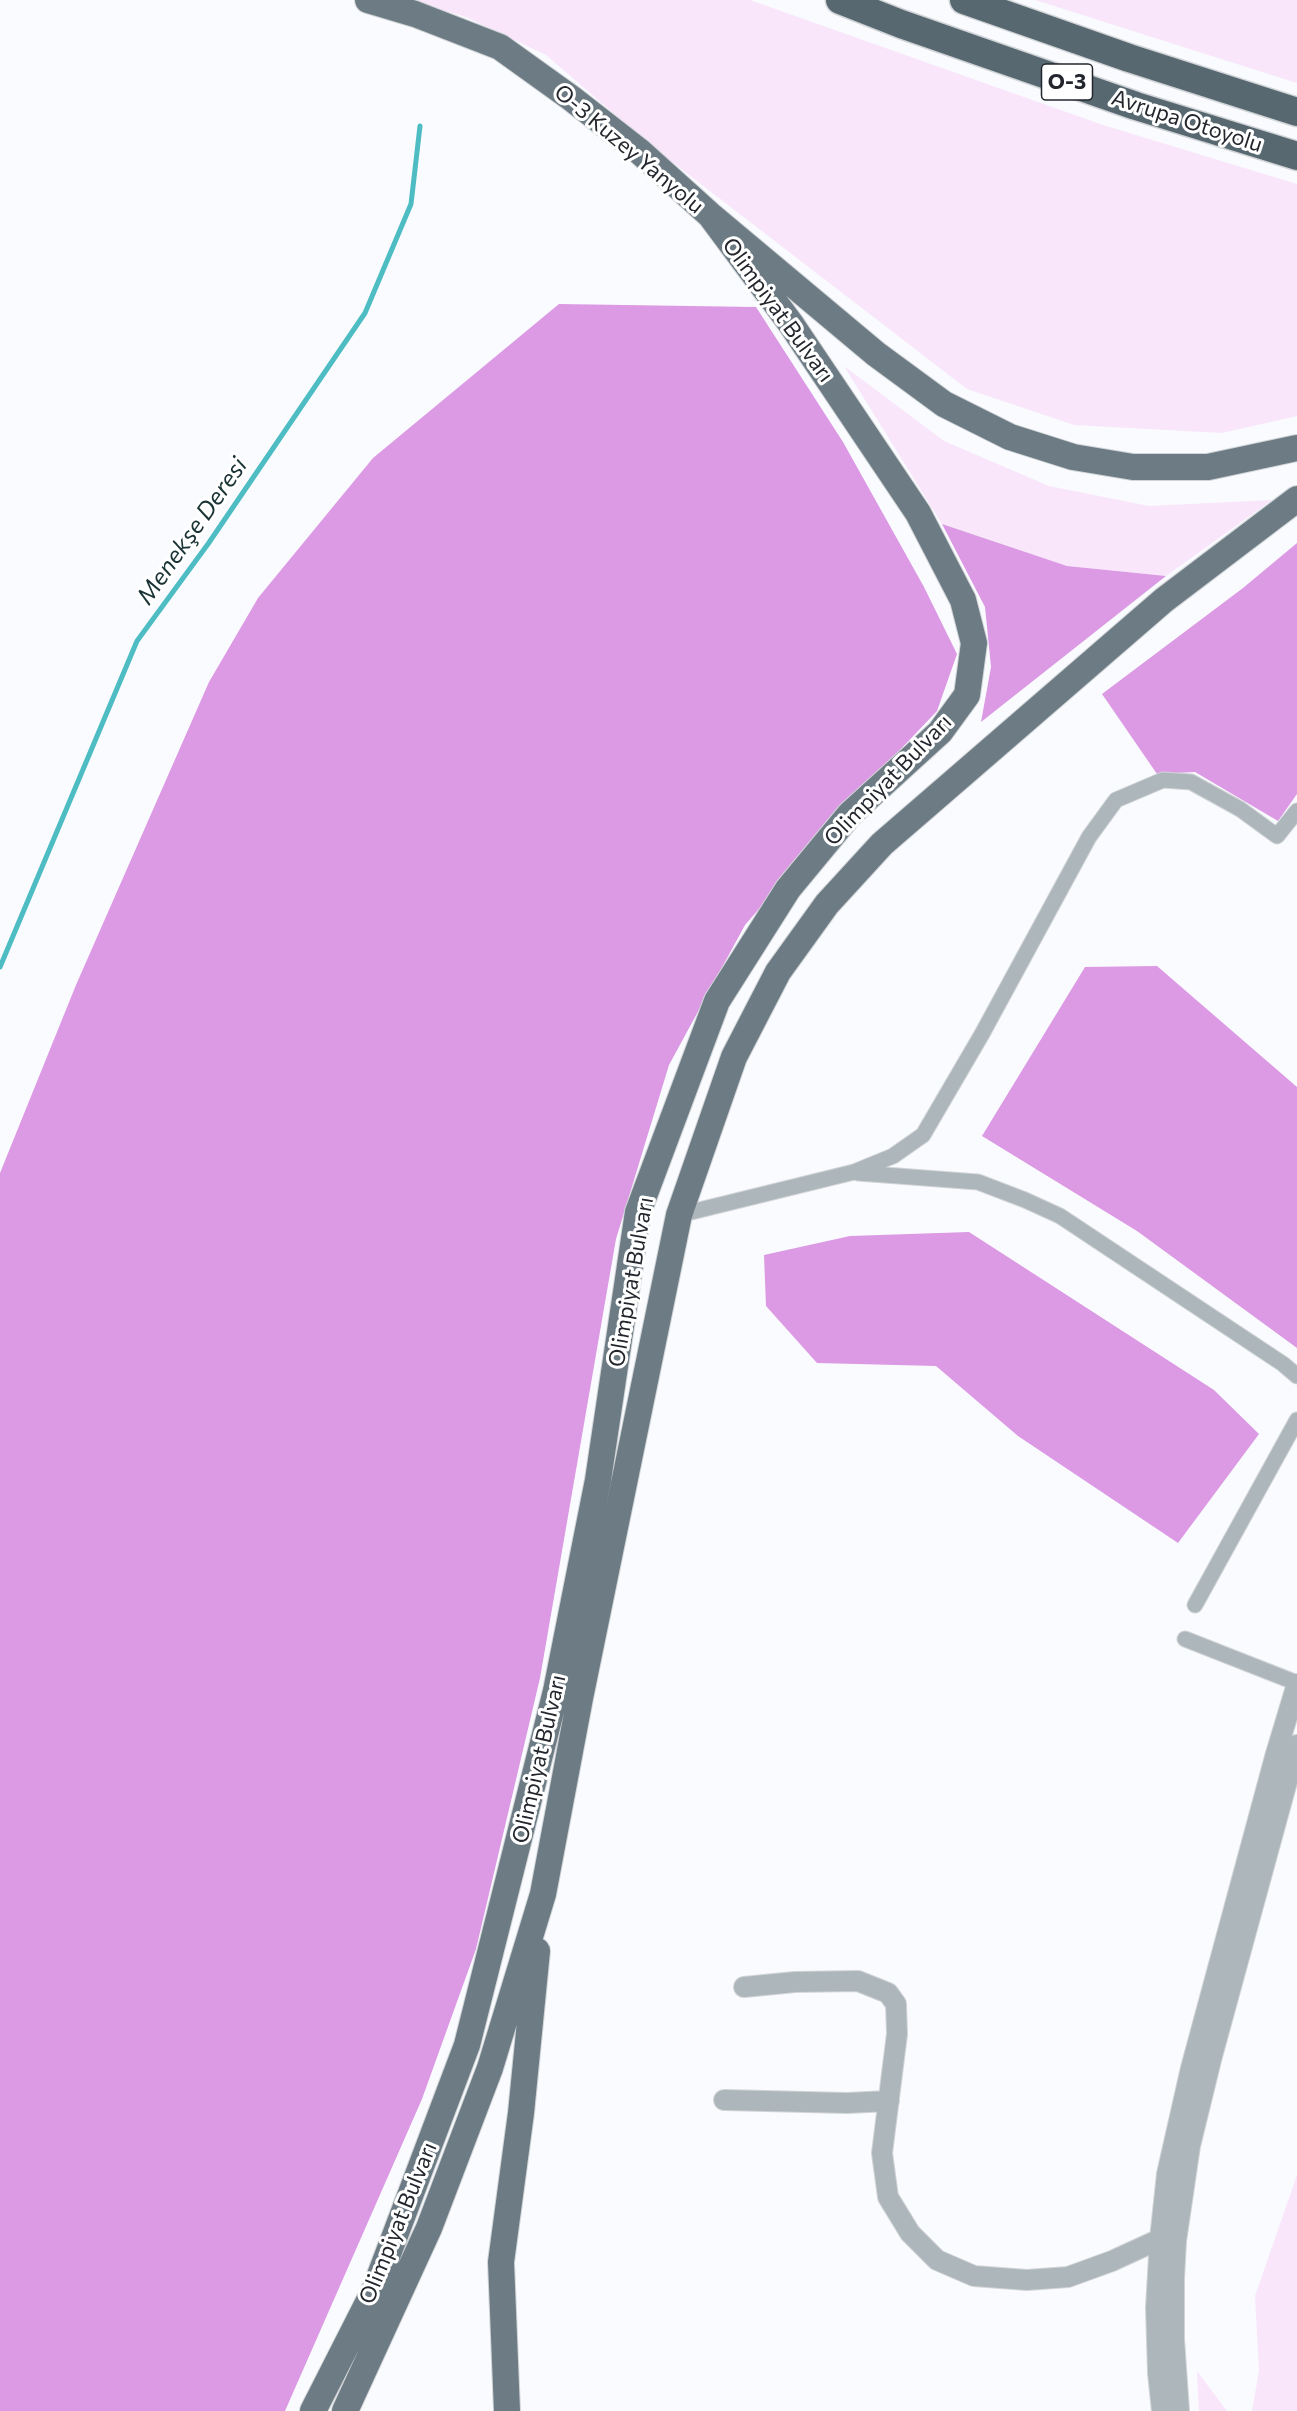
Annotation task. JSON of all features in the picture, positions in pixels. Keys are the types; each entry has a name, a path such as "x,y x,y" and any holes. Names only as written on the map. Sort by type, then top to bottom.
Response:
{"highway":[{"name":"Avrupa Otoyolu","path":"840,0 901,24 1137,106 1297,156"},
{"name":"Avrupa Otoyolu","path":"964,0 1129,58 1297,112"}],"main road":[{"name":"O-3 Kuzey Yanyolu","path":"368,0 415,14 500,47 639,151 710,216 876,354 944,404 1010,437 1073,457 1132,467 1208,467 1297,448"},
{"name":"Olimpiyat Bulvarı","path":"313,2411 374,2291 467,2045 556,1691 598,1480 638,1212 717,1001 788,889 850,814 940,732 967,695 974,644 963,600 918,513 791,324 710,216"},
{"name":"Olimpiyat Bulvarı","path":"345,2411 429,2228 490,2068 543,1894 580,1698 679,1215 734,1057 778,972 828,904 882,844 1164,600 1297,499"},
{"path":"507,2411 501,2262 521,2113 543,1894"}],"street":[{"path":"679,1215 854,1172 893,1156 923,1136 982,1034 1089,837 1116,800 1163,780 1191,782 1240,809 1277,836 1297,811"},
{"path":"854,1172 978,1182 1042,1208 1080,1229 1283,1364 1297,1376"},
{"path":"1195,1605 1297,1420"},
{"path":"1162,2411 1156,2308 1167,2174 1191,2068 1297,1684 1185,1639"},
{"path":"1179,2411 1174,2339 1174,2279 1178,2229 1193,2134 1297,1745"},
{"path":"744,1987 795,1982 858,1981 888,1993 896,2004 897,2034 882,2153 888,2197 910,2233 937,2260 974,2276 1027,2280 1068,2277 1112,2261 1178,2229"},
{"path":"724,2100 847,2103 889,2101"}],"shaded area":[{"path":"411,0 750,0 1103,125 1297,184 1297,416 1222,433 1074,425 967,389 654,148 546,55 466,17"},
{"path":"1035,0 1297,0 1297,83"},
{"path":"559,304 756,307 843,442 924,587 957,654 937,711 878,773 745,925 669,1065 616,1239 540,1678 476,1949 422,2099 285,2411 0,2411 0,1173 76,985 209,682 258,598 373,458"},
{"path":"844,366 944,441 1049,486 1149,506 1272,500 1166,576 1067,566 942,524"},
{"path":"942,524 1067,566 1166,576 981,722 991,667 985,607"},
{"path":"1297,543 1297,794 1278,821 1195,772 1157,774 1102,694 1243,588"},
{"path":"1157,966 1297,1087 1297,1348 1137,1231 982,1136 1085,967"},
{"path":"969,1232 1214,1390 1259,1434 1178,1543 1018,1436 936,1366 817,1363 766,1306 764,1255 850,1236"},
{"path":"1297,2175 1297,2411 1252,2411 1259,2371 1255,2296"},
{"path":"1197,2371 1227,2411 1199,2411"}],"waterway":[{"name":"Menekşe Deresi","path":"0,967 137,641 208,544 365,313 411,204 420,126"}]}
